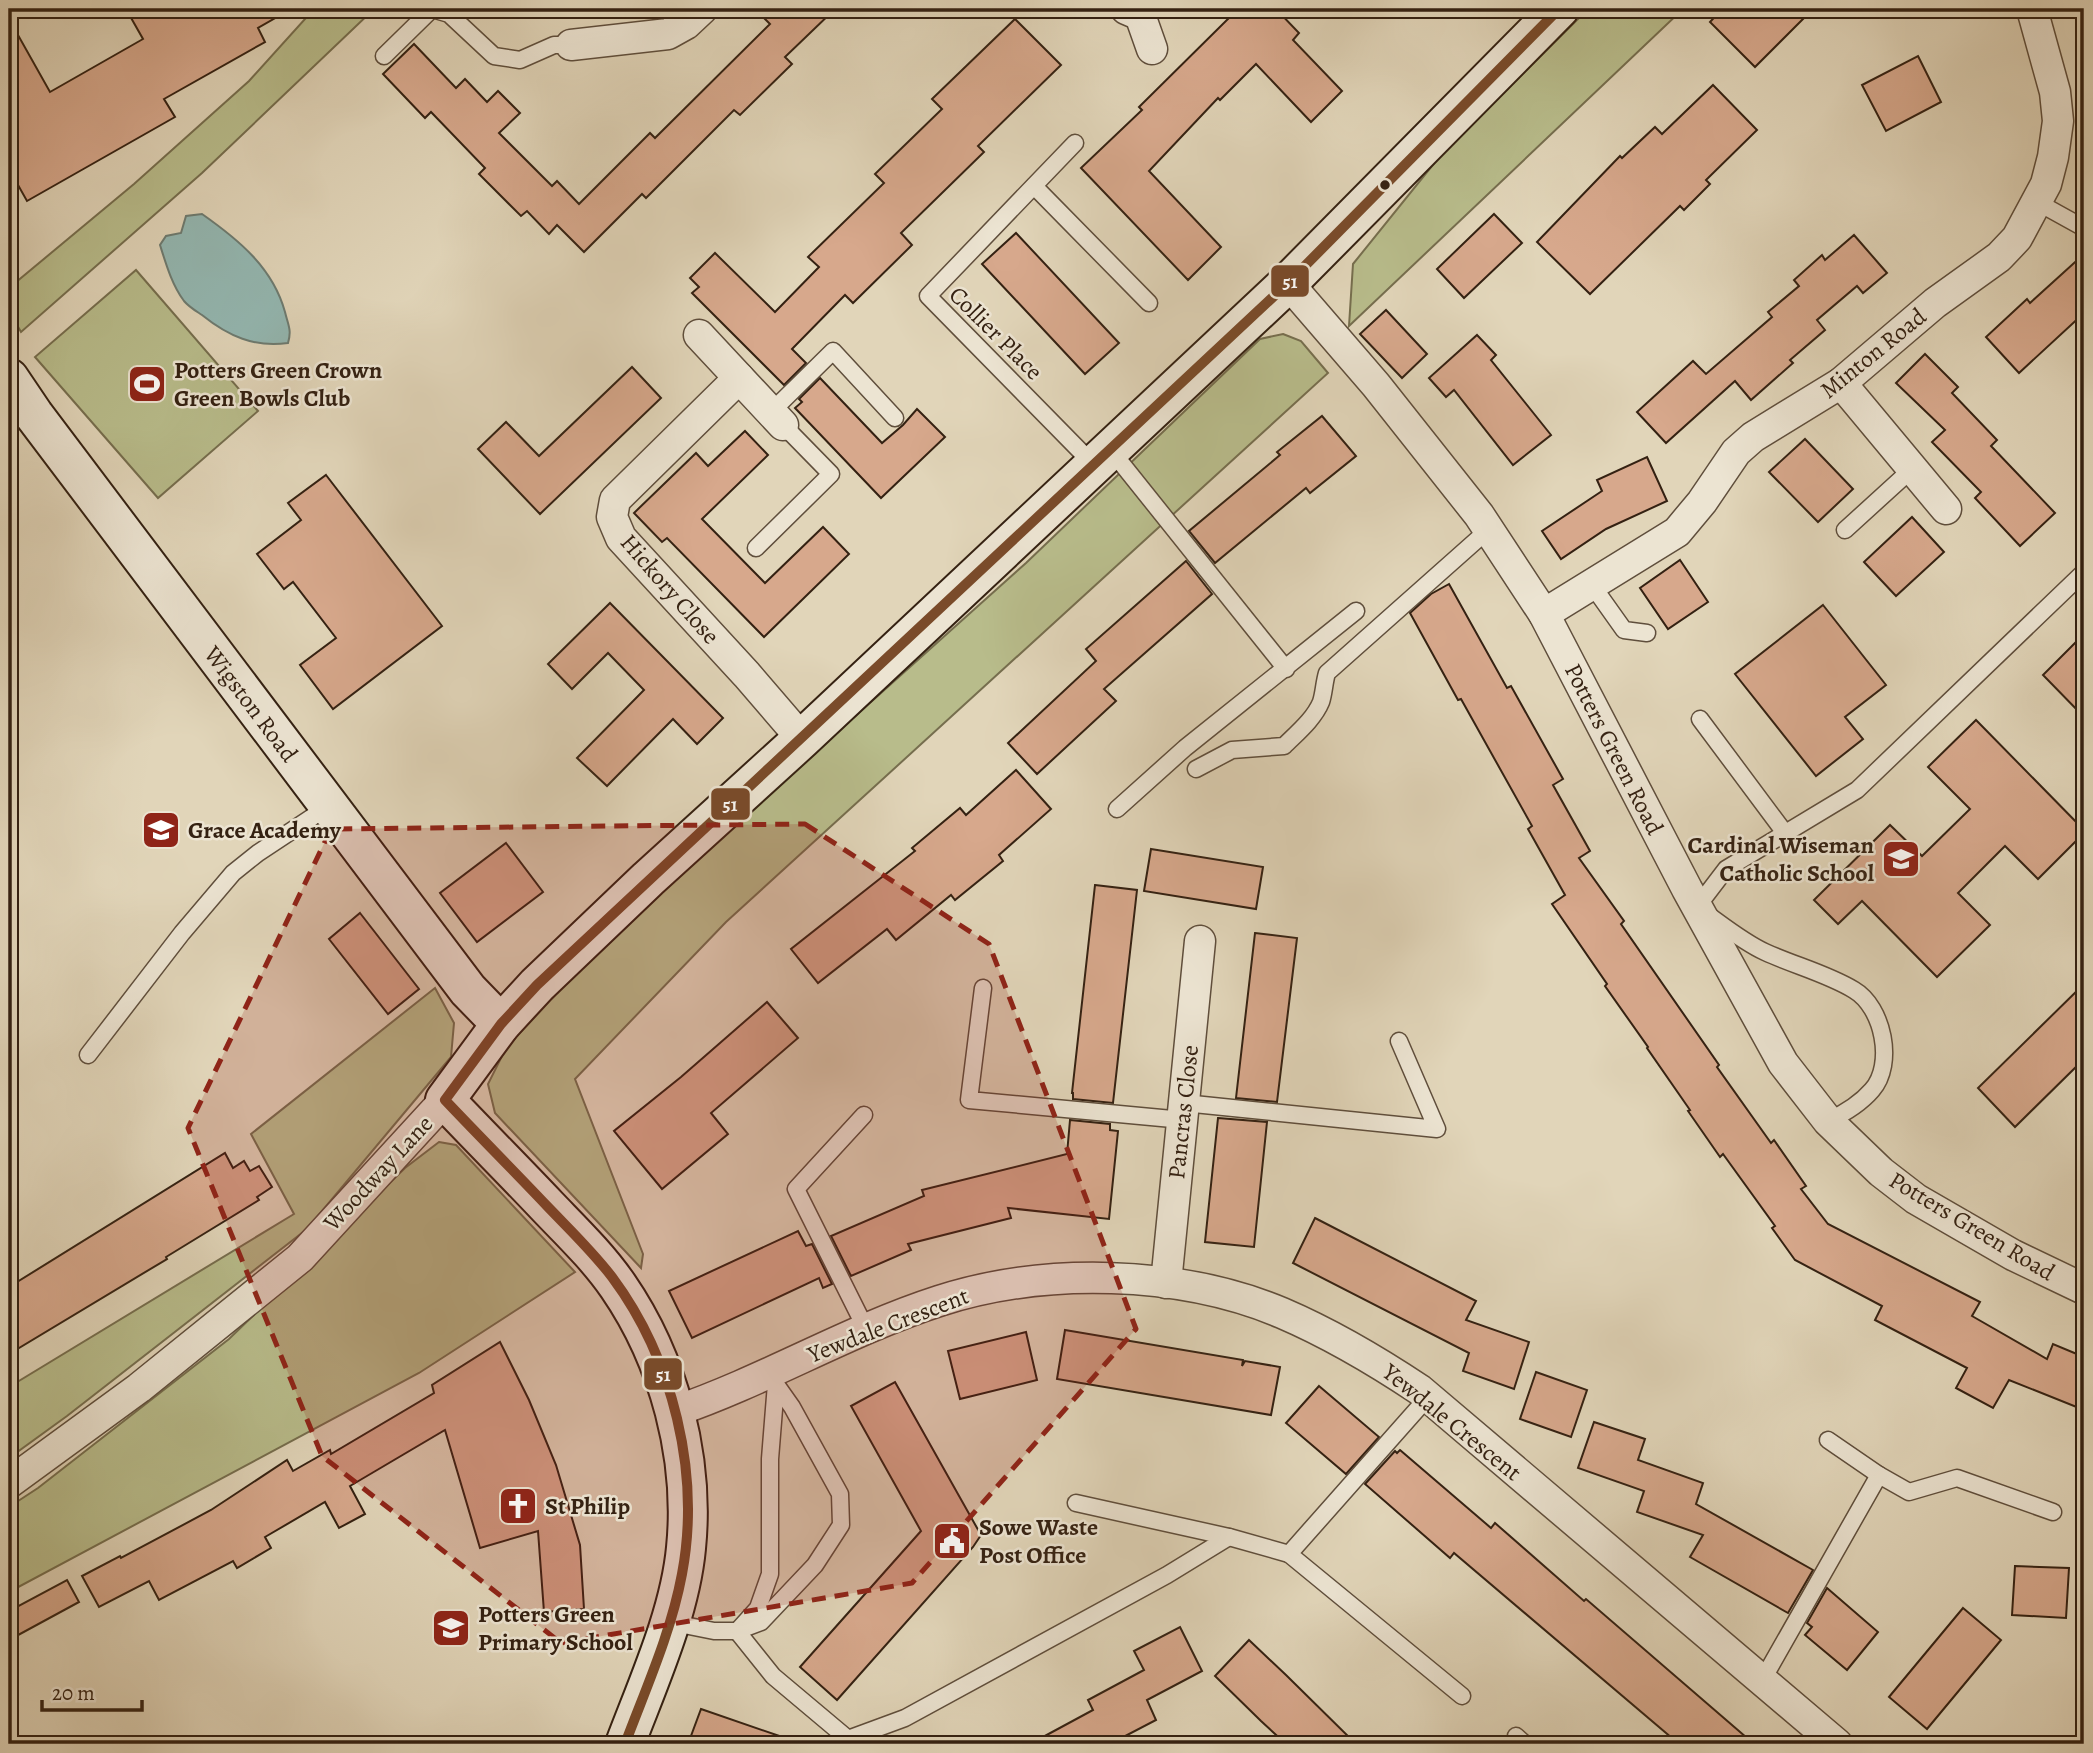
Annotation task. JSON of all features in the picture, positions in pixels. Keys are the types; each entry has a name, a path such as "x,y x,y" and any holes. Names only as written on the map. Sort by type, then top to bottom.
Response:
{"street":[{"path":"571,45 668,34 686,24 702,9"},
{"name":"Woodway Lane","path":"9,1483 139,1388 300,1258 445,1100 501,1024 537,985 1288,284 1559,9"},
{"name":"Minton Road","path":"1544,614 1677,532 1702,502 1736,452 1753,437 1841,383 1935,303 1999,257 2017,238 2046,184 2058,121 2055,92 2032,9"},
{"path":"1137,11 1152,48"},
{"name":"Potters Green Road","path":"1288,284 1376,386 1488,530 1544,614 1697,907 1783,1063 1828,1121 1881,1172 1916,1199 2013,1255 2084,1289"},
{"path":"699,335 777,419"},
{"name":"Wigston Road","path":"9,377 50,436 468,990 501,1024"},
{"name":"Hickory Close","path":"739,378 615,500 612,517 621,538 802,739"},
{"path":"1841,383 1946,509"},
{"name":"Pancras Close","path":"1166,1283 1200,941"},
{"path":"445,1100 587,1247 618,1286 641,1325 676,1411 687,1500 686,1549 669,1622 625,1744"},
{"name":"Yewdale Crescent","path":"676,1411 772,1378 866,1329 940,1301 1012,1282 1119,1278 1166,1283 1225,1295 1279,1311 1342,1342 1378,1362 1427,1397 1837,1744"}],"lane":[{"path":"384,56 432,9 449,14 494,56 520,60 554,44 571,45"},
{"name":"Collier Place","path":"1075,143 928,296 1102,456"},
{"path":"1034,186 1149,303"},
{"path":"2037,202 2084,228"},
{"path":"756,548 831,474 777,419 833,351 895,418"},
{"path":"1102,456 1286,669"},
{"path":"1845,530 1912,469"},
{"path":"1196,769 1232,750 1284,746 1316,713 1327,673 1488,530"},
{"path":"1828,1121 1851,1110 1874,1089 1884,1068 1884,1045 1878,1018 1856,991 1761,950 1697,907 1726,869 1857,790 2084,572"},
{"path":"1592,585 1624,630 1647,633"},
{"path":"1117,808 1185,748 1356,611"},
{"path":"1700,719 1785,833"},
{"path":"88,1055 182,933 233,873 329,806"},
{"path":"983,988 969,1100 1183,1111 1437,1129 1399,1041"},
{"path":"864,1115 796,1189 866,1329"},
{"path":"737,1631 758,1608 770,1574 772,1378"},
{"path":"669,1622 714,1631 737,1631 761,1622 815,1565 841,1525 840,1494 792,1407 772,1378"},
{"path":"1289,1554 1427,1397"},
{"path":"1828,1440 1909,1492 1957,1478 2053,1512"},
{"path":"1762,1681 1879,1475"},
{"path":"1076,1503 1229,1537 1289,1554 1462,1696"},
{"path":"737,1631 773,1676 844,1741 905,1718 1131,1595 1229,1537"}],"highlighted area":[{"path":"805,824 989,944 1136,1329 912,1583 561,1643 322,1456 188,1128 331,829"}],"green space":[{"path":"314,9 374,9 202,173 21,332 9,311 9,288 134,184 249,81"},
{"path":"1588,9 1683,9 1349,326 1353,264 1440,156"},
{"name":"Potters Green Crown Green Bowls Club","path":"136,270 258,411 158,498 35,357"},
{"path":"1283,334 1301,341 1328,373 726,922 575,1079 643,1254 641,1268 495,1113 488,1084 506,1048 611,935 1026,563 1260,339"},
{"path":"435,988 454,1023 451,1057 307,1229 9,1458 9,1387 294,1214 251,1134"},
{"path":"439,1142 456,1145 575,1272 419,1373 9,1592 9,1507 38,1488 229,1339 405,1168"}],"water":[{"path":"202,214 253,256 272,282 280,296 288,324 288,343 264,344 242,339 190,307 180,295 160,245 166,236 181,233 186,216"}],"building":[{"path":"126,9 291,9 258,28 265,42 164,99 175,117 27,201 9,169 9,19 50,92 143,39"},
{"path":"755,9 835,9 785,57 792,64 740,115 734,110 646,198 642,194 584,252 557,225 549,234 527,211 521,216 479,174 485,168 431,112 425,118 383,74 414,44 456,88 465,79 487,102 498,91 520,113 499,133 552,186 557,181 579,204 650,133 655,138 770,24"},
{"path":"1238,9 1276,9 1299,33 1293,40 1342,91 1311,122 1256,64 1220,100 1218,98 1149,171 1221,247 1188,280 1081,168 1142,110 1139,107"},
{"path":"1722,9 1813,9 1755,67 1710,22"},
{"path":"1015,19 1061,65 978,146 984,152 901,233 912,245 853,303 845,295 792,349 806,363 784,385 692,293 699,287 690,278 715,253 775,312 819,267 808,257 884,183 875,174 942,109 932,99"},
{"path":"1918,56 1941,102 1886,131 1862,85"},
{"path":"1713,85 1757,130 1706,180 1710,184 1684,210 1680,206 1590,294 1537,242 1620,156 1622,158 1655,127 1662,134"},
{"path":"1494,214 1522,243 1464,298 1437,269"},
{"path":"1016,233 1119,343 1085,374 982,264"},
{"path":"1854,235 1887,273 1863,293 1857,286 1817,320 1825,330 1790,360 1793,363 1751,400 1735,381 1666,443 1637,412 1693,361 1706,374 1772,317 1768,312 1799,286 1794,280 1822,255 1825,260"},
{"path":"2084,254 2084,313 2019,373 1986,337 2027,299 2030,303"},
{"path":"1386,310 1427,354 1402,378 1360,334"},
{"path":"1477,335 1496,355 1491,360 1551,435 1513,465 1454,390 1446,397 1429,378"},
{"path":"1925,354 1958,387 1952,393 1997,440 1991,446 2055,513 2020,546 1975,498 1981,492 1932,442 1945,430 1896,383"},
{"path":"632,367 661,398 540,514 478,449 506,422 539,456"},
{"path":"820,378 882,443 917,409 945,437 881,498 795,408 802,402 799,399"},
{"path":"1322,416 1356,456 1310,493 1306,488 1215,563 1189,531 1280,455 1277,452"},
{"path":"745,431 768,455 702,519 765,583 823,527 849,554 764,637 667,538 662,542 634,513 696,453 708,466"},
{"path":"1805,439 1853,489 1818,522 1769,472"},
{"path":"1647,457 1667,501 1606,529 1561,559 1542,531 1602,491 1597,480"},
{"path":"326,475 442,626 333,709 300,665 336,638 293,582 284,589 257,554 301,520 288,503"},
{"path":"1912,517 1944,552 1896,596 1864,562"},
{"path":"1680,560 1708,602 1668,629 1640,588"},
{"path":"1186,561 1212,594 1104,689 1116,701 1037,774 1008,743 1096,661 1086,649"},
{"path":"1449,584 1507,688 1511,686 1563,779 1553,785 1590,851 1579,858 1624,921 1621,924 1719,1065 1717,1067 1771,1143 1774,1140 1806,1186 1801,1189 1828,1224 1980,1302 1972,1316 2047,1359 2053,1344 2084,1357 2084,1410 2009,1380 1993,1408 1956,1388 1967,1368 1875,1320 1882,1306 1795,1260 1772,1228 1775,1226 1723,1154 1720,1157 1688,1111 1690,1110 1552,904 1565,895 1528,829 1532,826 1410,613 1431,594"},
{"path":"610,603 723,718 697,744 673,719 607,786 577,758 644,690 608,653 572,689 548,664"},
{"path":"1823,605 1886,685 1845,717 1863,739 1816,776 1735,674"},
{"path":"2084,634 2084,717 2043,675"},
{"path":"1976,720 2084,833 2038,879 2005,846 1958,893 1990,925 1937,977 1862,901 1838,924 1814,900 1890,825 1922,856 1970,809 1928,767"},
{"path":"1016,770 1051,809 999,855 1003,861 955,900 951,895 896,940 887,929 818,983 791,949 915,851 912,848 960,808 966,815"},
{"path":"506,843 543,892 477,942 440,893"},
{"path":"1151,849 1263,867 1256,909 1144,891"},
{"path":"1095,885 1137,890 1113,1103 1073,1099 1072,1093"},
{"path":"360,913 419,989 388,1014 329,939"},
{"path":"1255,933 1297,938 1277,1102 1236,1098"},
{"path":"2084,984 2084,1059 2015,1127 1978,1088"},
{"path":"767,1002 798,1038 711,1113 728,1134 662,1189 614,1131"},
{"path":"1218,1118 1267,1122 1254,1247 1205,1242"},
{"path":"1070,1120 1110,1124 1110,1130 1118,1131 1109,1219 1008,1208 1011,1218 908,1244 911,1250 851,1276 831,1236 924,1196 922,1190 1067,1154"},
{"path":"225,1153 233,1168 244,1161 250,1171 259,1166 272,1187 257,1197 259,1200 166,1257 167,1259 9,1354 9,1287"},
{"path":"1315,1218 1476,1301 1466,1320 1529,1342 1514,1389 1463,1371 1469,1353 1293,1263"},
{"path":"798,1231 806,1246 812,1244 832,1284 823,1288 819,1278 692,1338 669,1291"},
{"path":"1065,1330 1243,1360 1242,1366 1245,1361 1280,1367 1271,1415 1057,1379"},
{"path":"1026,1332 1037,1380 960,1399 948,1351"},
{"path":"500,1342 529,1400 556,1465 580,1545 584,1609 544,1612 538,1531 480,1548 445,1430 350,1486 365,1514 339,1528 325,1502 265,1537 271,1548 237,1568 233,1561 159,1600 149,1581 99,1607 82,1576 211,1510 287,1460 293,1471 330,1450 331,1454 434,1393 432,1385"},
{"path":"1536,1372 1587,1390 1571,1437 1520,1419"},
{"path":"895,1382 981,1535 837,1700 800,1667 921,1531 851,1406"},
{"path":"1319,1386 1379,1437 1346,1474 1286,1423"},
{"path":"1594,1422 1645,1439 1638,1460 1703,1483 1696,1504 1813,1570 1788,1613 1690,1557 1703,1535 1637,1512 1644,1491 1578,1468"},
{"path":"1400,1450 1491,1528 1495,1523 1754,1744 1679,1744 1454,1553 1450,1558 1365,1484 1395,1451 1397,1453"},
{"path":"2015,1566 2069,1568 2066,1618 2012,1615"},
{"path":"67,1580 79,1602 9,1640 9,1611"},
{"path":"1827,1588 1878,1632 1847,1670 1805,1635 1812,1627 1807,1623"},
{"path":"1963,1608 2001,1640 1927,1729 1889,1697"},
{"path":"1180,1627 1202,1671 1147,1700 1156,1720 1110,1744 1030,1744 1093,1710 1088,1700 1144,1670 1134,1651"},
{"path":"1249,1640 1356,1744 1286,1744 1261,1721 1215,1676"},
{"path":"701,1709 791,1740 790,1744 688,1744"}],"transit line":[{"name":"51","path":"625,1744 665,1639 682,1574 688,1497 677,1418 666,1380 651,1344 612,1277 581,1241 445,1100 501,1024 537,985 1288,283 1559,9"}],"place":[{"name":"Potters Green Crown Green Bowls Club","path":"147,384"},
{"name":"Grace Academy","path":"161,830"},
{"name":"Cardinal Wiseman Catholic School","path":"1901,859"},
{"name":"St Philip","path":"518,1506"},
{"name":"Sowe Waste Post Office","path":"952,1541"},
{"name":"Potters Green Primary School","path":"451,1628"}]}
